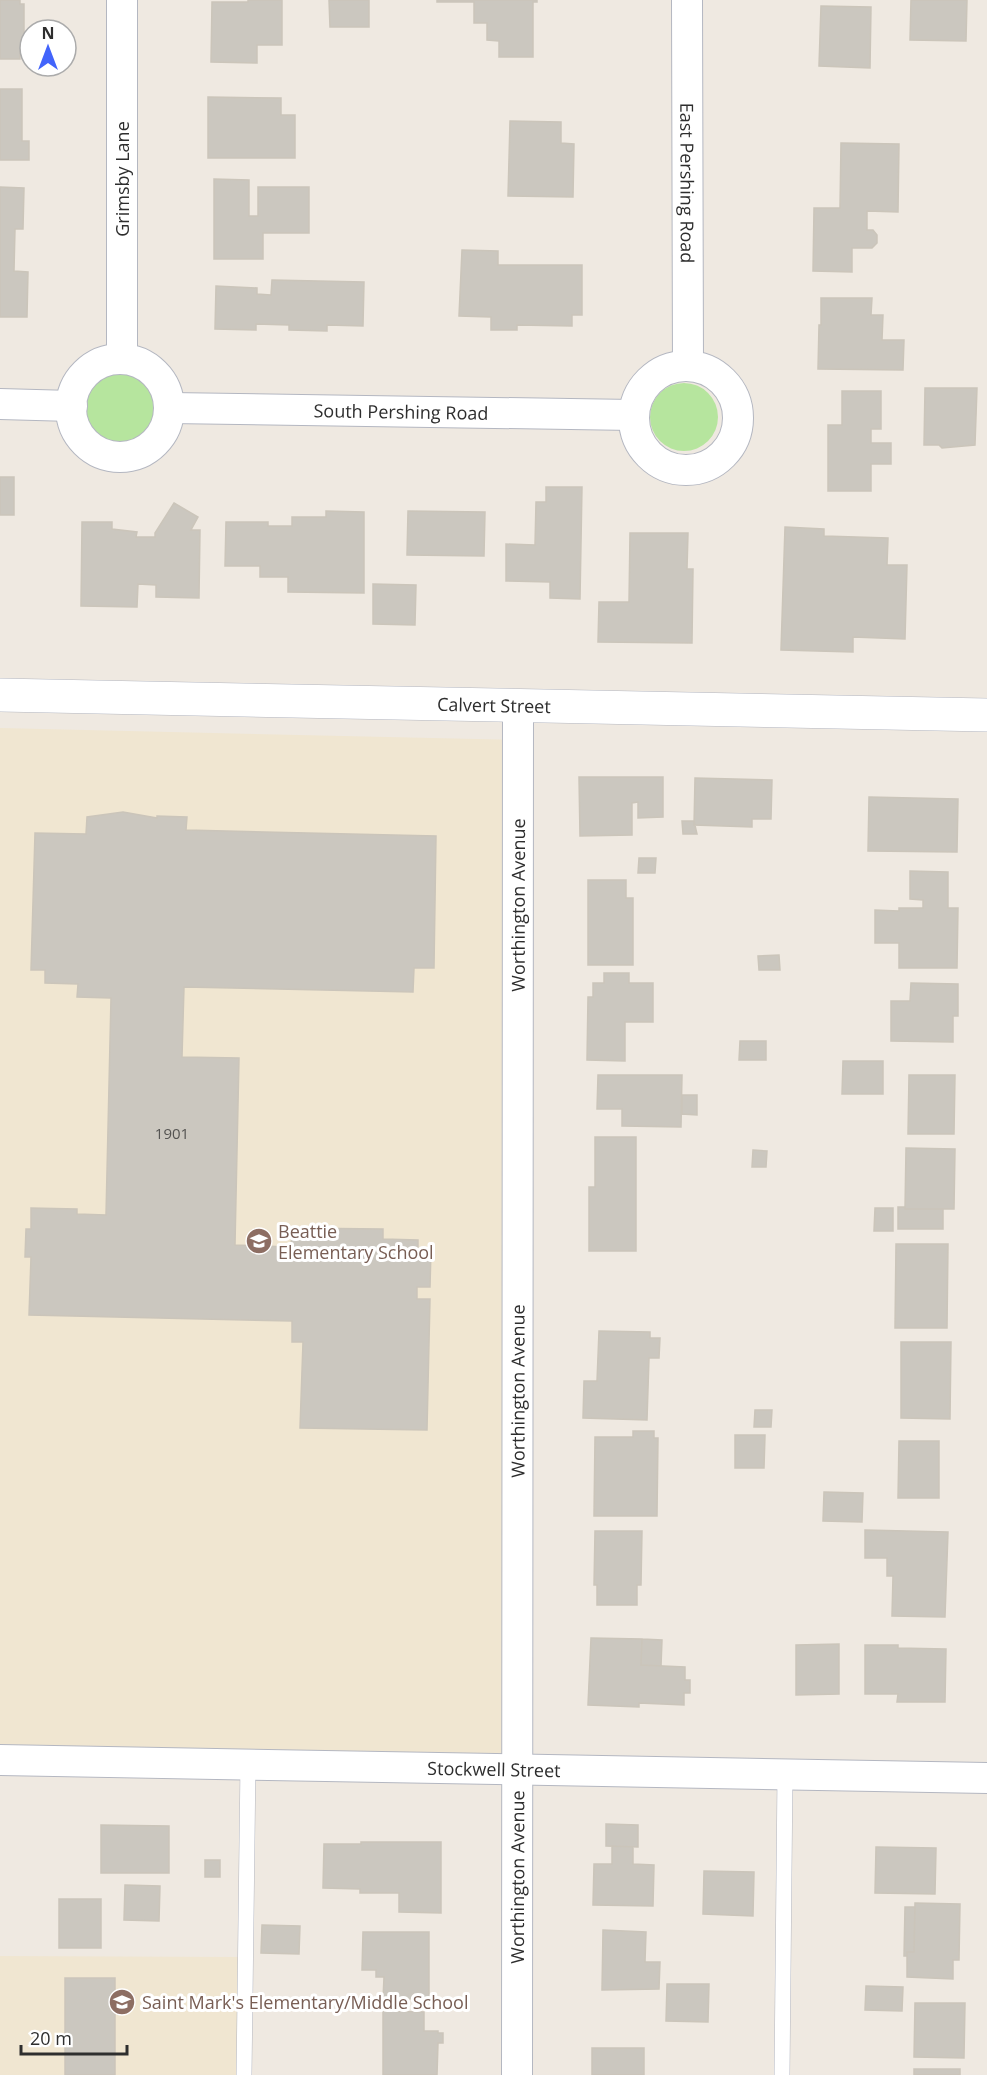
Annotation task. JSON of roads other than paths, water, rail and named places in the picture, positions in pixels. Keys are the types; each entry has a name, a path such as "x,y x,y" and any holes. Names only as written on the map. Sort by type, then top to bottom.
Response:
{"street":[{"name":"Grimsby Lane","path":"122,0 122,359"},
{"name":"East Pershing Road","path":"687,0 688,366"},
{"path":"122,359 147,366 160,378 167,393 170,408 166,426 157,441 131,455 110,456 94,449 76,430 72,406 76,388 83,376 98,364 122,359"},
{"path":"688,366 705,369 720,378 735,399 738,407 738,424 733,441 723,455 709,465 694,470 678,470 663,465 641,445 635,430 633,415 642,390 650,379 674,367 688,366"},
{"path":"0,404 72,406"},
{"name":"South Pershing Road","path":"170,408 633,415"},
{"name":"Calvert Street","path":"0,695 987,715"},
{"name":"Worthington Avenue","path":"517,2075 518,706"},
{"name":"Stockwell Street","path":"0,1760 987,1778"}],"lane":[{"path":"244,2075 248,1763"},
{"path":"782,2075 784,1774"}],"place":[{"name":"Beattie Elementary School","path":"259,1241"},
{"name":"Saint Mark's Elementary/Middle School","path":"122,2002"}]}
